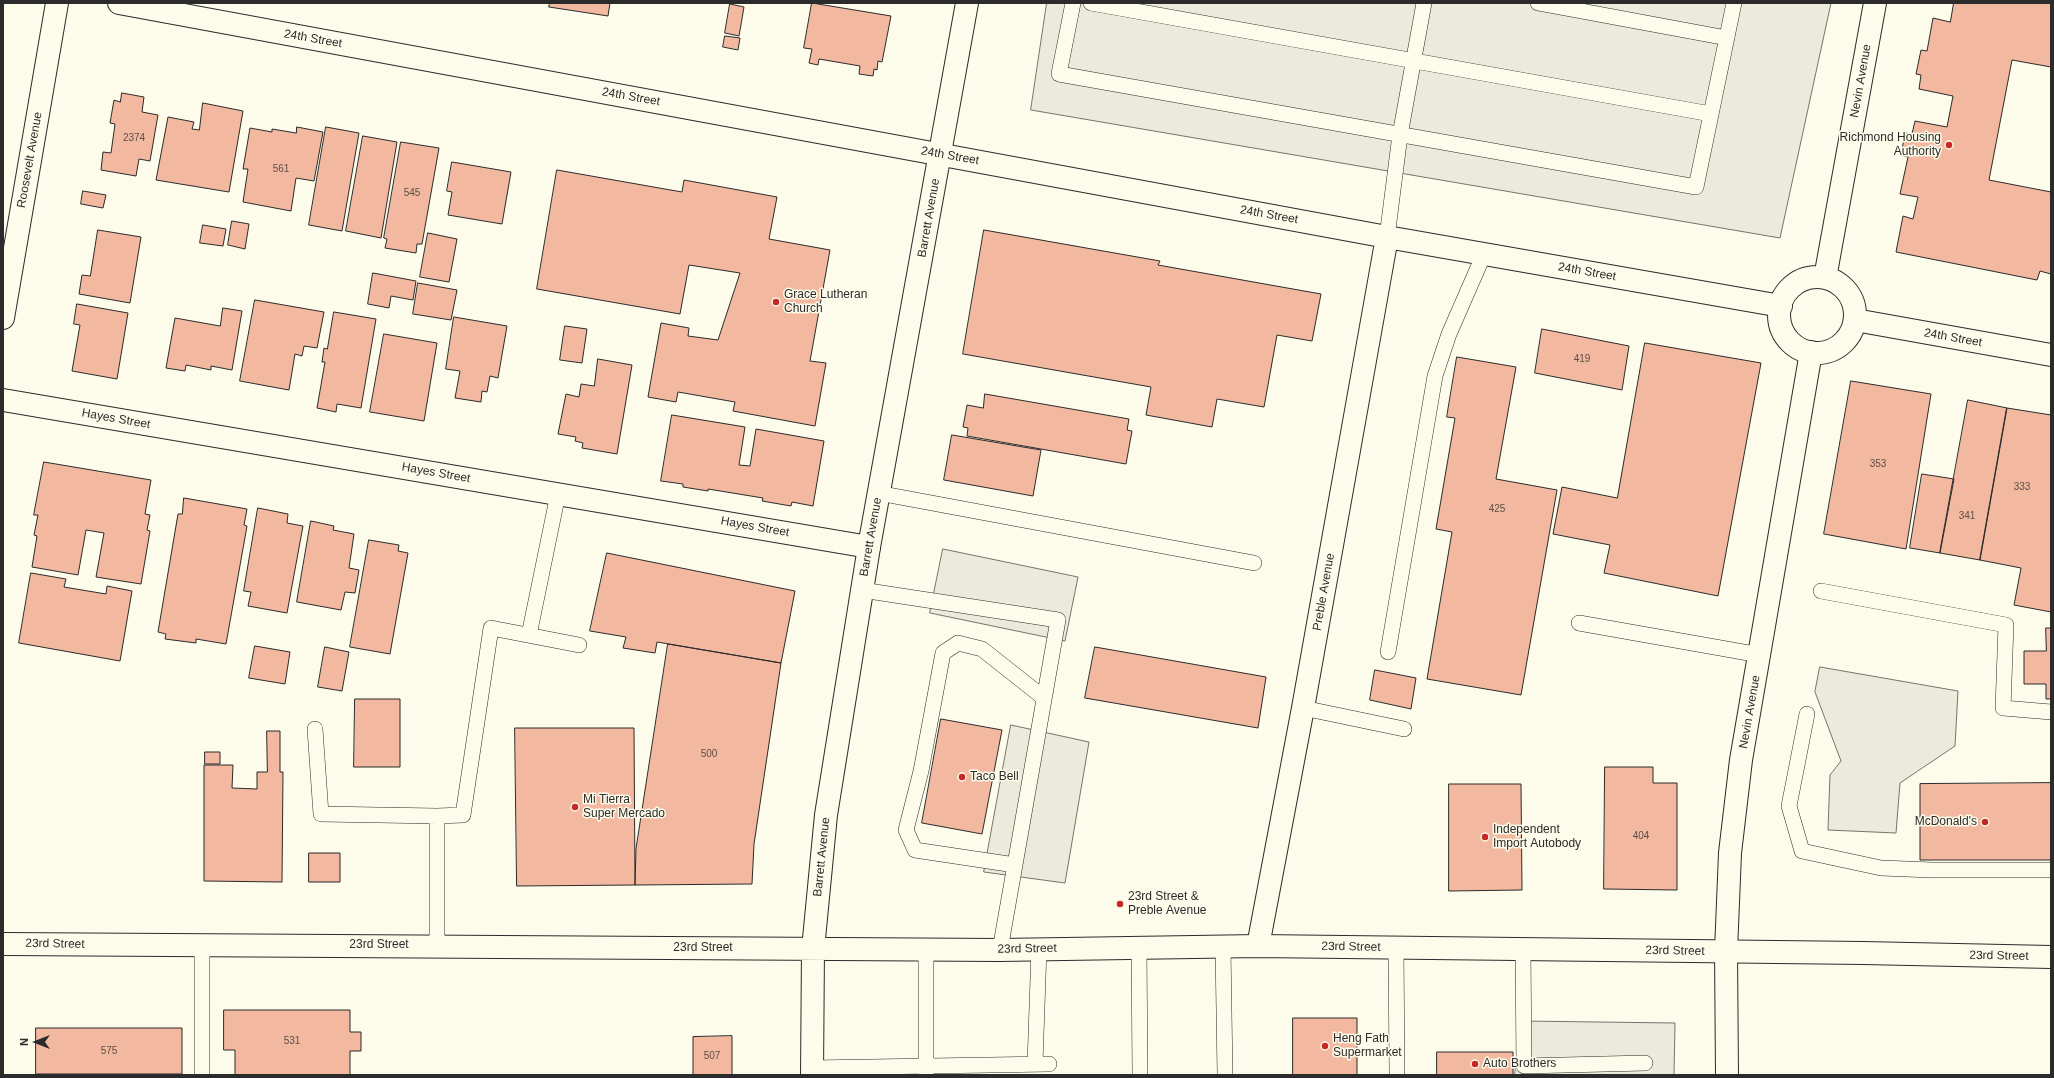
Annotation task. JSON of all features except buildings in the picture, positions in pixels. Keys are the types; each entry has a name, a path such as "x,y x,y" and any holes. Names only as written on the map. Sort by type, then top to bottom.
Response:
{"street":[{"name":"Roosevelt Avenue","path":"3,318 58,3"},
{"name":"24th Street","path":"119,3 1387,237 1781,306"},
{"name":"Barrett Avenue","path":"812,1072 813,948 826,815 878,493 967,3"},
{"name":"Nevin Avenue","path":"1825,278 1875,3"},
{"name":"Preble Avenue","path":"1258,946 1303,708 1387,237"},
{"path":"1808,278 1825,278 1841,285 1850,294 1855,305 1855,320 1852,330 1846,340 1836,348 1824,352 1811,352 1800,348 1791,342 1784,333 1780,322 1781,306 1789,290 1798,282 1808,278"},
{"name":"24th Street","path":"1855,320 2051,355"},
{"name":"Nevin Avenue","path":"1727,1075 1726,951 1730,853 1741,760 1811,352"},
{"name":"Hayes Street","path":"3,400 869,547"},
{"name":"23rd Street","path":"3,944 1000,950 1258,946 1726,951 2051,957"}],"lane":[{"path":"1073,3 1059,74 1696,187 1734,3"},
{"path":"1091,3 1711,114"},
{"path":"1387,237 1400,135 1424,3"},
{"path":"1538,3 1727,38"},
{"path":"1388,652 1435,376 1450,334 1484,254"},
{"path":"878,493 1254,564"},
{"path":"528,635 558,494"},
{"path":"862,590 1058,620 1000,950"},
{"path":"1821,591 2006,625 2003,708 2051,712"},
{"path":"1579,623 1760,655"},
{"path":"314,729 321,814 464,815 491,628 579,645"},
{"path":"1015,865 915,850 906,830 920,771 943,653 958,644 982,649 1044,698"},
{"path":"1303,708 1404,729"},
{"path":"1807,714 1789,806 1802,851 1881,868 1932,870 2051,870"},
{"path":"437,816 437,946"},
{"path":"202,944 202,1075"},
{"path":"1223,947 1225,1075"},
{"path":"1139,948 1140,1075"},
{"path":"1396,948 1397,1075"},
{"path":"926,949 926,1070"},
{"path":"812,1072 926,1070 1042,1064 1039,949"},
{"path":"1523,949 1524,1066 1645,1063"}],"shaded area":[{"path":"1047,3 1831,3 1780,238 1031,110"},
{"path":"943,549 1078,577 1065,641 930,613"},
{"path":"1820,667 1958,691 1955,746 1900,783 1896,833 1828,830 1830,775 1841,761 1815,692"},
{"path":"1011,725 1089,742 1065,883 984,872"},
{"path":"1521,1021 1675,1023 1674,1075 1515,1075"}],"place":[{"name":"Richmond Housing Authority","path":"1949,145"},
{"name":"Grace Lutheran Church","path":"776,302"},
{"name":"Taco Bell","path":"962,777"},
{"name":"Mi Tierra Super Mercado","path":"575,807"},
{"name":"McDonald's","path":"1985,822"},
{"name":"Independent Import Autobody","path":"1485,837"},
{"name":"23rd Street & Preble Avenue","path":"1120,904"},
{"name":"Heng Fath Supermarket","path":"1325,1046"},
{"name":"Auto Brothers","path":"1475,1064"}]}
